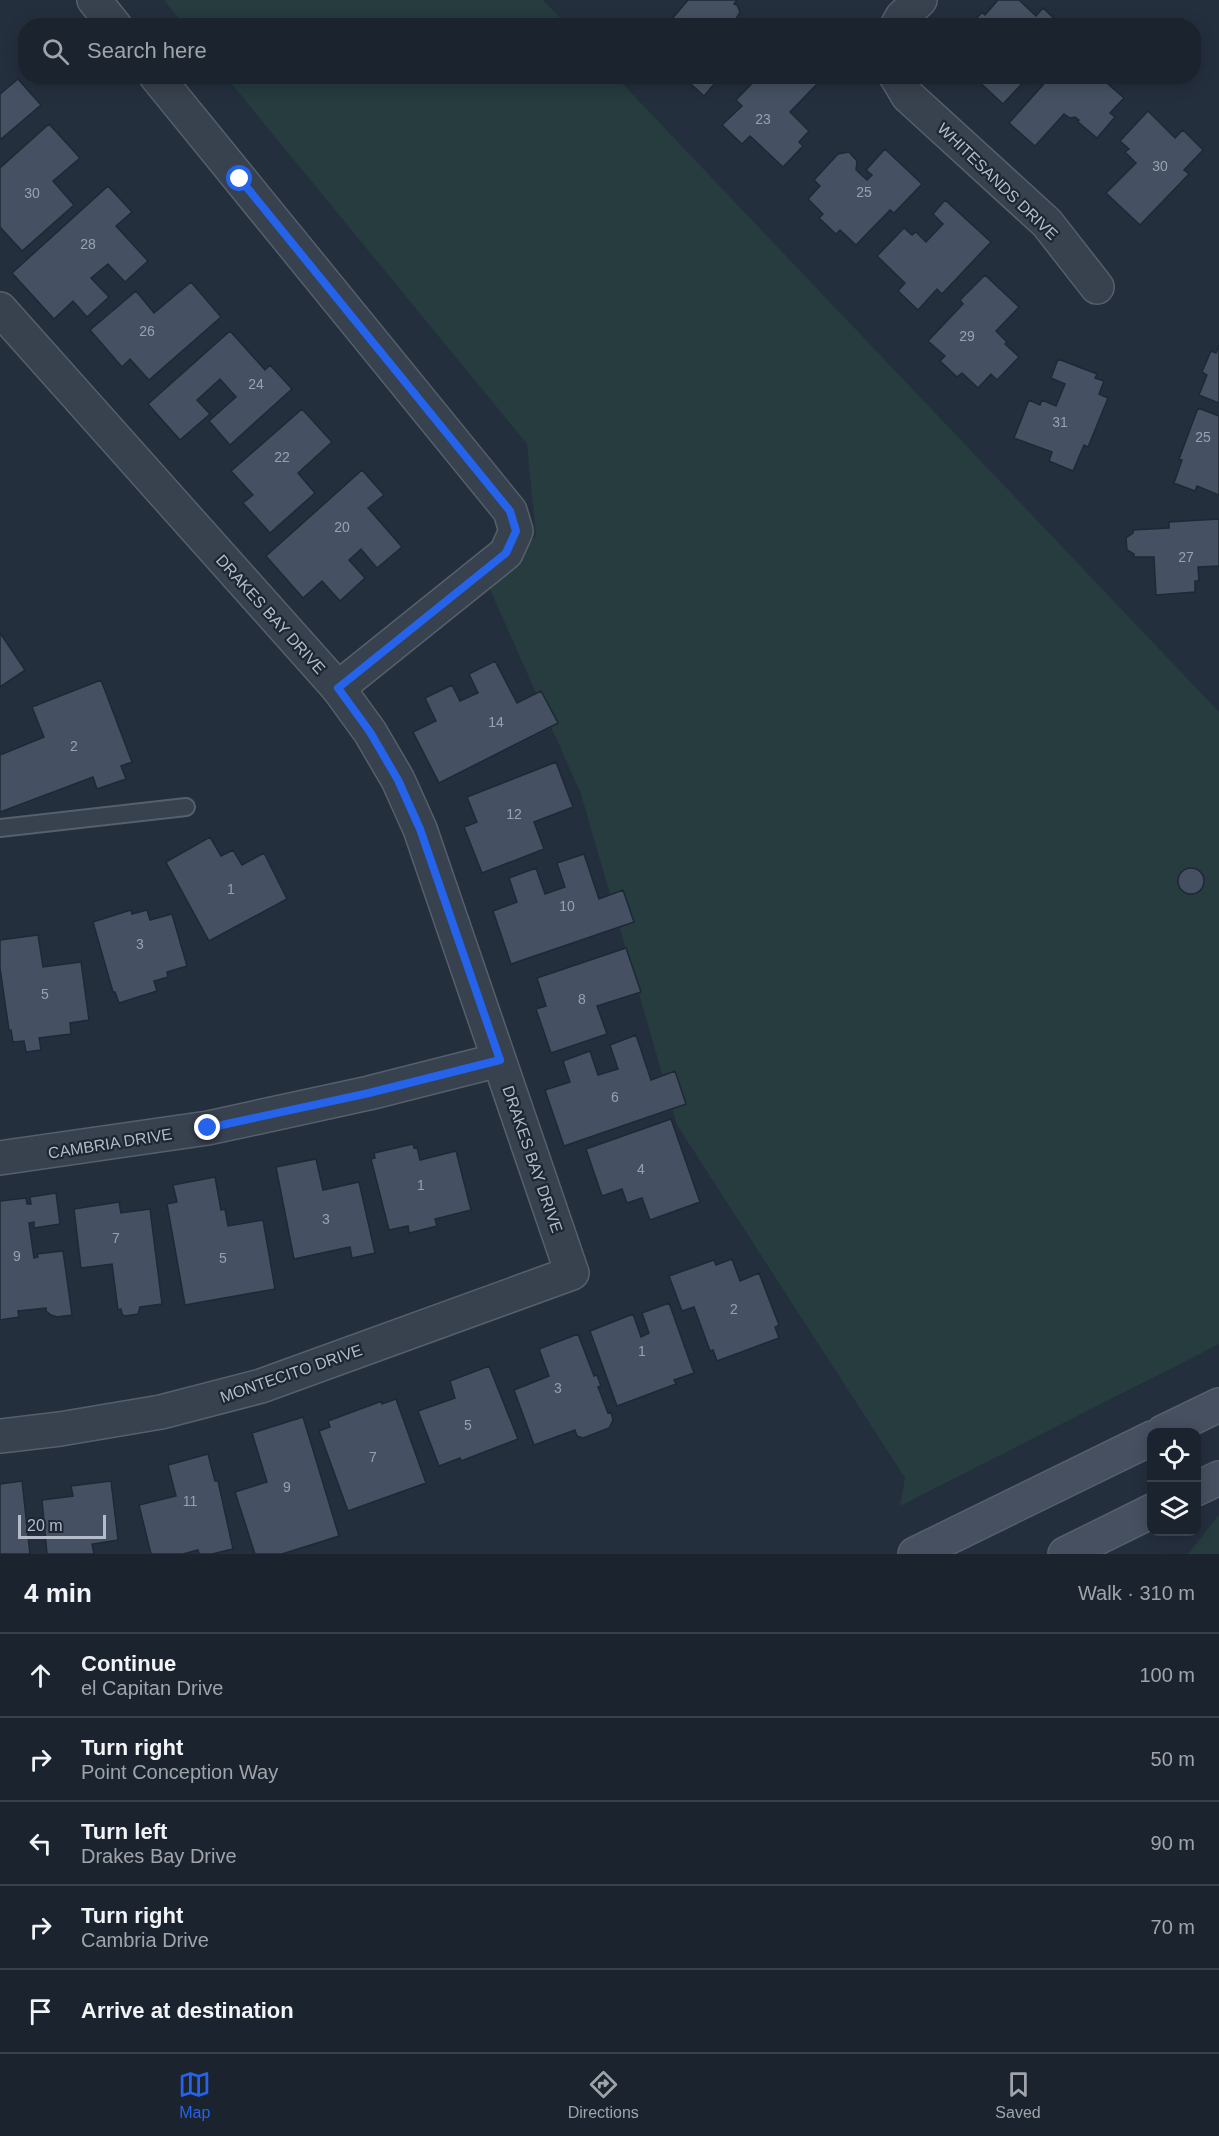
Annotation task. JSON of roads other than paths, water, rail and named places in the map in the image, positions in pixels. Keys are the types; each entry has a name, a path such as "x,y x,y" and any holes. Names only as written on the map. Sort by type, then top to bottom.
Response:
{"main road":[{"path":"1171,1428 1219,1405"},
{"path":"915,1554 1147,1440"},
{"path":"1201,1488 1219,1478"},
{"path":"1065,1554 1096,1547 1147,1515"}],"street":[{"path":"94,0 109,18"},
{"path":"901,18 920,0"},
{"path":"163,84 510,511 516,531 506,553 338,688"},
{"name":"WHITESANDS DRIVE","path":"901,84 908,96 1047,223 1097,287"},
{"name":"DRAKES BAY DRIVE","path":"0,309 338,688 370,732 398,780 420,829 572,1273"},
{"name":"CAMBRIA DRIVE","path":"0,1158 208,1128 369,1093 500,1060"},
{"name":"MONTECITO DRIVE","path":"0,1436 60,1429 161,1412 261,1386 572,1273"}],"lane":[{"path":"0,828 186,807"}]}
